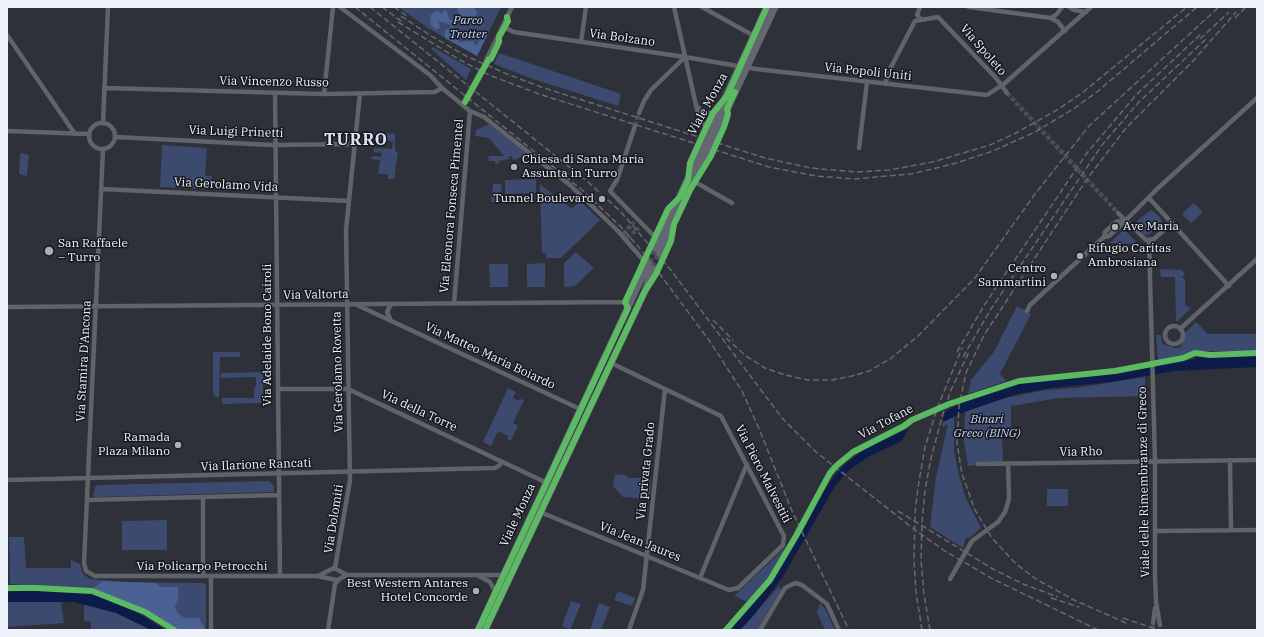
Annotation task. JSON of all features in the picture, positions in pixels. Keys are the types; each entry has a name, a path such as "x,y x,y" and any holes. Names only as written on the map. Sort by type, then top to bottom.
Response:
{"main road":[{"name":"Viale Monza","path":"658,250 674,224 727,109 754,36 767,7"},
{"name":"Viale Monza","path":"658,250 680,197 727,96 774,7"},
{"name":"Viale Monza","path":"485,630 645,290 649,266"},
{"name":"Viale Monza","path":"478,630 502,575 603,359 626,305 649,266"},
{"path":"603,359 611,363"},
{"path":"580,409 588,413"}],"street":[{"path":"103,123 108,7"},
{"path":"324,94 333,7"},
{"path":"340,7 430,75 442,88 470,110 484,117 570,185 623,234 649,266"},
{"path":"486,60 512,7"},
{"path":"580,42 586,7"},
{"path":"674,7 699,119 706,128"},
{"path":"702,7 754,36"},
{"path":"885,84 890,69 914,23 921,19 917,15 920,7"},
{"path":"969,7 1051,18 1058,22 1065,31"},
{"path":"1051,18 1057,14 1062,7"},
{"path":"1068,7 1074,10 1086,12"},
{"path":"1000,86 1091,7"},
{"name":"Via Spoleto","path":"921,19 940,17 996,78 1000,86 1007,93"},
{"name":"Via Bolzano","path":"503,27 514,32 743,66"},
{"path":"7,35 75,134"},
{"path":"639,113 651,90 685,57"},
{"name":"Via Popoli Uniti","path":"743,66 867,82 987,95 1000,86"},
{"path":"473,85 480,72"},
{"path":"859,148 867,82"},
{"name":"Via Vincenzo Russo","path":"104,88 276,94 435,92 442,88"},
{"name":"Via Gerolamo Rovetta","path":"350,472 346,234 360,93"},
{"name":"Via Adelaide Bono Cairoli","path":"276,94 280,576"},
{"name":"Viale Monza","path":"688,180 690,162 713,113 727,96"},
{"path":"1027,311 1030,305 1104,237 1109,236 1124,220 1257,98"},
{"path":"462,103 465,99"},
{"path":"696,106 704,113 713,113"},
{"name":"Viale Monza","path":"690,190 710,159 724,127 728,114 727,109"},
{"name":"Via Eleonora Fonseca Pimentel","path":"454,304 470,110"},
{"path":"103,123 112,127 116,137 112,145 103,149 93,145 89,134 93,126 103,123"},
{"path":"635,126 617,180 610,191 641,226 655,237"},
{"path":"7,131 89,134"},
{"name":"Via Luigi Prinetti","path":"116,137 276,145 355,144"},
{"name":"Via Stamira D'Ancona","path":"88,573 84,562 97,306 103,149"},
{"path":"695,182 732,203"},
{"name":"Via Gerolamo Vida","path":"102,189 349,200"},
{"name":"Viale Monza","path":"658,250 655,237 669,207 680,197"},
{"path":"1149,198 1229,286"},
{"path":"1118,213 1144,240 1149,241 1154,239 1172,223"},
{"name":"Viale delle Rimembranze di Greco","path":"1149,241 1155,461 1156,602 1153,623"},
{"path":"1180,329 1257,259"},
{"name":"Via Valtorta","path":"7,307 347,304 626,305"},
{"name":"Via Matteo Maria Boiardo","path":"355,304 580,409"},
{"path":"391,321 388,312 390,306 394,304"},
{"path":"611,363 665,389"},
{"name":"Via della Torre","path":"278,389 348,389 545,482"},
{"name":"Via Piero Malvestiti","path":"665,389 721,416 784,536 784,543 738,588 732,590"},
{"name":"Via privata Grado","path":"629,630 643,590 665,389"},
{"path":"1230,460 1231,530"},
{"name":"Via Rho","path":"978,464 1257,460"},
{"name":"Via Ilarione Rancati","path":"7,480 88,480 495,468 499,467 501,461"},
{"path":"950,579 972,541 996,523 1005,512 1009,500 1008,463"},
{"path":"700,578 747,464"},
{"name":"Via Dolomiti","path":"328,630 333,591 340,574 337,568 350,472"},
{"path":"88,500 279,495"},
{"path":"203,498 203,576"},
{"name":"Via Jean Jaures","path":"540,512 732,590"},
{"path":"1155,531 1257,530"},
{"path":"337,568 347,575"},
{"name":"Via Dolomiti","path":"329,579 328,571 337,568"},
{"name":"Via Policarpo Petrocchi","path":"317,576 328,571"},
{"name":"Via Policarpo Petrocchi","path":"88,573 94,576 317,576 329,579"},
{"path":"329,579 338,579 347,575 502,575"},
{"path":"475,575 490,582 495,591"},
{"path":"211,576 211,630"},
{"path":"760,630 786,586 792,583 799,584 822,599 831,610 839,630"},
{"name":"Viale delle Rimembranze di Greco","path":"1156,602 1160,625"}],"green space":[{"name":"Parco Trotter","path":"398,7 501,7 477,56 428,28"},
{"path":"433,47 471,69 466,80 431,49"},
{"path":"499,53 621,94 618,106 533,79 494,64"},
{"path":"489,124 526,153 523,157 513,160 512,156 509,156 509,159 499,161 499,163 495,164 495,161 488,161 489,156 504,156 489,138 475,136 476,130"},
{"path":"376,133 395,134 395,151 398,152 394,179 388,179 388,174 378,174 380,160 371,159 372,156 381,157 382,153 374,152 374,148 392,149 393,142 376,138"},
{"path":"162,145 207,148 205,176 212,176 211,189 160,187"},
{"path":"22,153 29,155 27,176 19,174 20,154"},
{"path":"536,179 536,193 505,194 505,180"},
{"path":"493,184 502,184 500,203 491,202"},
{"path":"540,184 572,209 580,201 600,220 561,258 546,258 546,253 542,253"},
{"path":"1194,203 1203,212 1191,223 1182,214"},
{"path":"1151,210 1160,217 1162,221 1160,225 1148,235 1144,234 1136,224 1138,220"},
{"path":"1124,229 1137,243 1139,244 1110,243"},
{"path":"576,252 594,268 575,286 564,287 564,263"},
{"path":"545,263 545,287 527,287 527,264"},
{"path":"489,264 508,264 508,287 490,287"},
{"path":"1160,269 1182,270 1185,274 1182,277 1185,280 1185,305 1191,308 1176,322 1175,277 1161,277"},
{"path":"1017,306 1031,314 1000,374 1006,381 968,394 971,380 994,352"},
{"path":"1196,322 1208,334 1257,334 1257,351 1199,351 1158,360 1156,335 1161,335 1162,343 1165,345 1175,348 1181,347 1185,333"},
{"path":"213,352 240,352 240,357 220,357 219,397 216,397 213,393"},
{"path":"263,372 263,397 261,397 261,403 222,404 222,398 254,398 256,377 221,378 221,373"},
{"name":"Binari Greco (BING)","path":"1145,377 1145,396 1059,398 1011,406 1011,431 1002,432 1003,462 968,466 964,441 965,412 1000,399 1046,390 1076,388"},
{"path":"508,388 516,392 513,398 519,401 520,399 524,400 513,423 518,426 511,441 507,439 508,436 498,431 491,446 483,442"},
{"path":"954,417 954,451 959,475 966,499 981,528 969,538 966,537 963,548 930,527 936,477 948,424 942,427 943,422"},
{"path":"615,474 626,475 629,478 651,478 650,499 623,497 613,486"},
{"path":"269,481 274,486 274,492 93,496 95,487 98,485"},
{"path":"1047,489 1068,489 1068,506 1047,506"},
{"path":"167,520 167,550 122,550 122,521"},
{"path":"9,537 24,537 26,568 71,568 71,560 80,564 83,574 90,579 120,582 206,584 206,630 176,630 149,612 91,590 10,584"},
{"path":"791,539 768,579 748,602 734,596 784,549"},
{"path":"779,586 781,590 757,630 740,630"},
{"path":"618,591 635,598 632,606 614,600"},
{"path":"61,601 64,623 7,627 7,602"},
{"path":"571,601 581,604 570,630 562,626"},
{"path":"84,602 116,612 152,630 91,630 91,622 84,621"},
{"path":"599,603 610,607 601,630 590,630"},
{"path":"820,603 825,609 835,630 825,630 817,613"}],"shaded area":[{"path":"456,7 474,7 477,13 471,25 467,21 457,20 460,15"},
{"path":"443,10 447,12 449,19 454,22 453,32 459,42 474,41 474,44 477,45 482,34 488,34 477,56 445,38 445,30 450,29 451,25 439,21 440,28 436,30 431,25 430,16 436,11 443,14"},
{"path":"1199,355 1209,358 1257,355 1257,367 1175,371 1111,382 1051,388 1017,394 964,412 868,457 848,471 835,486 782,578 754,615 740,630 728,630 772,578 806,525 825,488 843,466 865,449 967,401 1020,383 1109,374 1195,359 1194,356"},
{"path":"103,581 155,583 161,587 178,587 178,599 175,607 178,614 185,618 199,618 206,630 176,630 149,612 91,590"},
{"path":"32,590 77,591 95,594 133,610 165,630 151,630 116,613 74,602 7,602 7,592"}],"pier":[{"path":"946,409 942,424 901,443 910,425"}],"tunnel":[{"path":"480,72 486,60"},
{"path":"465,99 473,85"},
{"path":"1007,93 1118,213"},
{"path":"635,126 639,113"},
{"path":"623,234 634,222"},
{"path":"627,238 639,228"},
{"path":"645,260 652,243"},
{"path":"648,264 656,248"},
{"path":"652,269 660,253"},
{"path":"656,274 664,258"},
{"path":"1153,623 1153,630"}],"tram line":[{"path":"961,7 1046,18 1055,15 1062,7"}],"railway":[{"path":"355,7 582,190 621,227 648,258 711,343 742,391 760,431 792,511 849,630"},
{"path":"370,7 588,182 620,211 670,269 782,418 816,452 915,530 945,551 991,578 1098,630"},
{"path":"382,7 404,23"},
{"path":"394,7 407,16"},
{"path":"401,16 466,56 541,87 765,158 811,168 857,172 889,170 933,162 990,145 1016,133 1057,110 1082,93 1187,7"},
{"path":"398,22 460,60 489,75 539,94 769,167 816,176 853,179 911,174 953,164 993,151 1035,132 1075,108 1098,91 1197,7"},
{"path":"726,338 746,356 765,368 785,375 808,380 832,380 852,376 869,371 890,359 917,337 975,278 1035,194 1089,126 1219,7"},
{"path":"1235,18 1246,7"},
{"path":"1200,39 1229,12"},
{"path":"1126,623 1074,600 1036,579 1016,564 992,538 975,510 962,474 957,443 959,406 966,373 984,335 1087,179 1126,128 1193,61 1236,12"},
{"path":"957,352 985,304 1087,153 1136,95 1202,33"},
{"path":"963,357 991,309 1102,145 1139,102 1207,38"},
{"path":"713,320 733,340"},
{"path":"922,630 916,593 914,561 915,514 918,487 925,447 938,406 962,348"},
{"path":"930,630 924,594 921,560 925,490 931,458 942,417 951,390 969,352"},
{"path":"898,511 993,569 1023,584 1058,597"},
{"path":"1051,598 1079,607"},
{"path":"1123,618 1159,630"}],"cycle path":[{"path":"478,630 628,308 625,302 668,209 680,197 688,180 690,163 703,134 713,113 727,96 767,7"},
{"path":"465,102 489,59 491,59 499,42 499,37 508,21 507,17"},
{"path":"486,628 645,291 656,274 671,241 674,224 690,190 711,156 724,127 728,114 727,109 735,92"},
{"name":"Via Tofane","path":"726,630 770,580 830,473 836,466 853,452 904,426 912,420 949,404 1019,381 1115,371 1183,358 1195,353 1210,355 1257,353"},
{"path":"7,588 92,591 145,612 174,630"}],"place":[{"name":"Chiesa di Santa Maria Assunta in Turro","path":"514,167"},
{"name":"Tunnel Boulevard","path":"602,199"},
{"name":"Ave Maria","path":"1115,227"},
{"name":"San Raffaele – Turro","path":"49,251"},
{"name":"Rifugio Caritas Ambrosiana","path":"1080,256"},
{"name":"Centro Sammartini","path":"1054,276"},
{"name":"Ramada Plaza Milano","path":"178,445"},
{"name":"Best Western Antares Hotel Concorde","path":"476,591"}],"district":[{"name":"TURRO","path":"356,140"}]}
